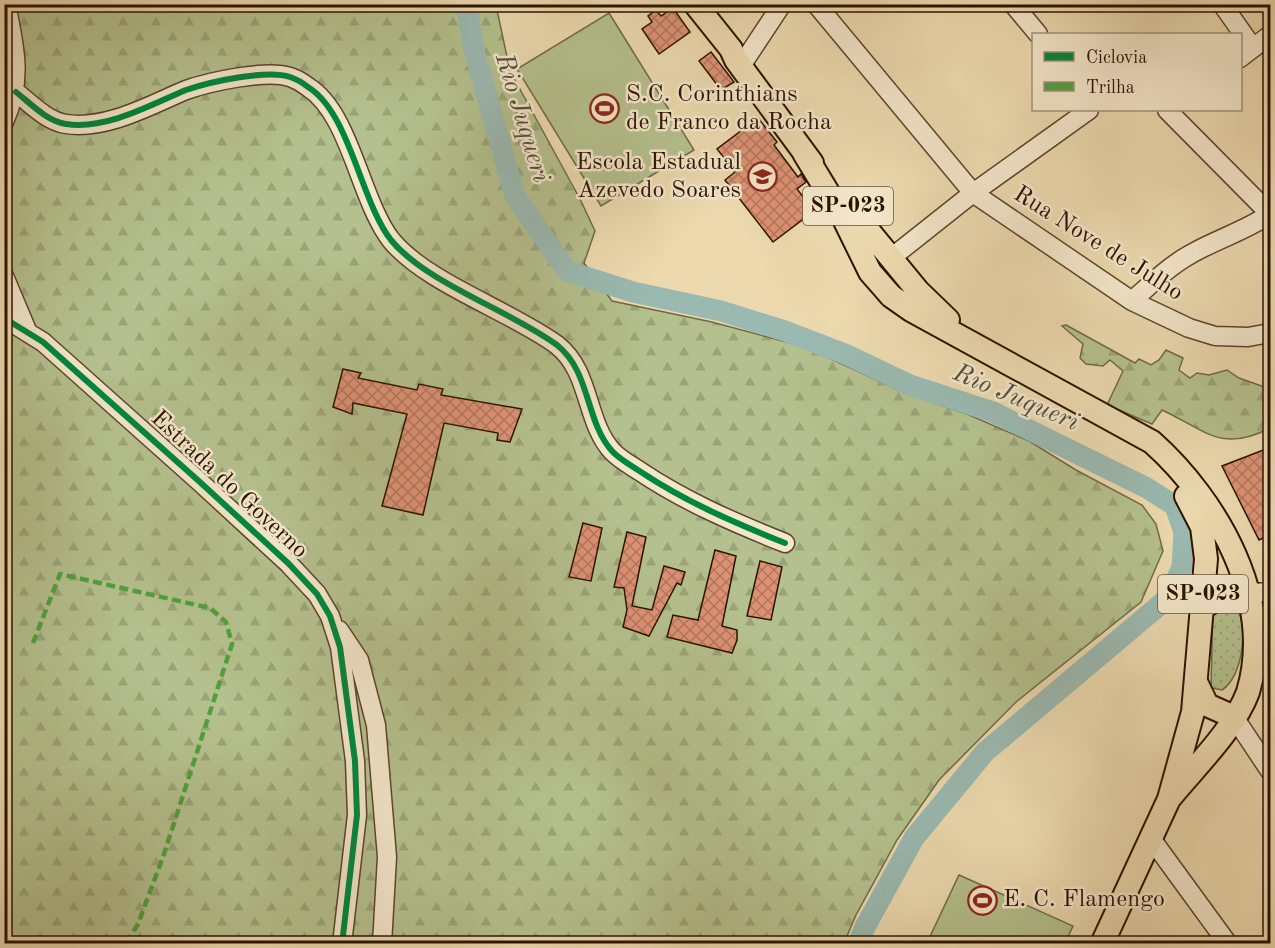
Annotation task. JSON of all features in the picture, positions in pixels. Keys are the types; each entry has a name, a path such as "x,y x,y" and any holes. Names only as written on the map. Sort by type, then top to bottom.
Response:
{"main road":[{"path":"685,4 725,55 738,63"},
{"name":"SP-023","path":"695,4 731,49 738,63 804,153 934,309 987,350"},
{"name":"SP-023","path":"804,153 844,219 870,272 891,296 911,310 1152,442 1177,465 1205,499 1261,592 1264,646 1248,693 1234,717 1168,799"},
{"path":"844,219 877,250 891,258"},
{"name":"SP-023","path":"1102,944 1168,799 1187,739 1197,684 1206,559 1202,527 1192,503 1173,478 1113,419"},
{"name":"SP-023","path":"1202,608 1225,594 1261,592"},
{"path":"1197,684 1208,705 1234,717"}],"street":[{"path":"4,122 16,92 17,67 6,4"},
{"path":"738,63 782,4"},
{"name":"Rua Nove de Julho","path":"816,4 973,193 1132,301 1189,328 1215,336 1248,337 1270,333"},
{"path":"1012,4 1037,33"},
{"path":"1222,4 1237,33"},
{"path":"1247,53 1270,35"},
{"path":"16,92 47,117 65,124 91,124 126,115 190,89 243,78 290,76 311,88 331,110 379,221 392,242 424,268 531,329 567,355 582,379 602,435 612,452 670,491 785,543"},
{"path":"891,258 973,193 1088,111"},
{"path":"1132,301 1179,261 1248,229 1270,214 1168,111"},
{"name":"Estrada do Governo","path":"4,276 28,333"},
{"name":"Estrada do Governo","path":"4,318 28,333 82,376 289,564 318,594 330,616 341,658 355,761 357,815 342,944"},
{"path":"330,616 358,660 376,725 387,857 382,944"},
{"path":"1234,717 1270,771"},
{"path":"1150,837 1228,944"}],"green space":[{"path":"5,5 496,5 510,71 595,231 584,263 612,301 712,322 805,347 905,393 967,414 1029,441 1076,470 1142,505 1156,524 1163,551 1141,602 1016,702 939,780 897,840 856,915 844,943 5,944"},
{"name":"S.C. Corinthians de Franco da Rocha","path":"609,13 694,150 601,206 517,69"},
{"path":"1066,325 1135,363 1139,359 1151,365 1159,360 1166,350 1183,358 1179,370 1190,378 1197,373 1209,375 1227,370 1239,378 1270,389 1270,428 1239,439 1226,439 1203,432 1162,410 1152,424 1107,405 1123,371 1110,360 1103,366 1086,364 1080,358 1083,344 1062,326"},
{"path":"1233,601 1242,621 1240,661 1229,683 1222,690 1211,688 1213,605"},
{"name":"E. C. Flamengo","path":"959,875 1073,926 1065,943 927,943"}],"building":[{"path":"673,8 690,32 659,54 642,29 652,22 648,16 656,10 661,16"},
{"path":"711,52 734,82 721,90 699,61"},
{"name":"Escola Estadual Azevedo Soares","path":"758,118 777,142 774,145 798,177 801,174 806,182 797,189 814,211 773,242 725,180 735,172 717,149"},
{"path":"343,369 361,373 358,378 417,390 419,384 443,389 441,395 522,409 510,442 497,440 498,433 444,423 423,515 382,506 407,414 353,403 352,414 333,407"},
{"path":"1266,449 1270,459 1270,535 1259,540 1222,466"},
{"path":"583,523 602,528 591,581 569,577"},
{"path":"627,532 646,537 632,606 652,610 664,566 685,572 681,585 677,583 649,636 623,627 627,610 624,588 614,587"},
{"path":"715,550 736,556 722,626 737,630 737,640 732,653 667,637 673,615 698,620"},
{"path":"760,561 782,567 771,620 747,616"}],"waterway":[{"name":"Rio Juqueri","path":"466,4 475,54 515,196 567,271 633,292 721,311 785,331 845,354 910,385 993,412 1147,488 1175,506 1184,532 1182,567 1168,598 985,752 914,838 858,944"}],"marked path":[{"path":"33,643 60,574 210,608 226,622 232,644 164,854 138,924 126,944"}],"cycle path":[{"path":"16,92 52,119 66,124 81,125 128,115 186,90 223,80 253,75 280,75 302,83 322,99 334,116 345,136 380,223 391,240 425,270 517,320 557,345 576,369 603,439 618,457 693,502 785,543"},
{"path":"4,318 43,342 201,483 289,564 317,594 330,616 340,647 355,761 357,815 342,944"}],"place":[{"name":"S.C. Corinthians de Franco da Rocha","path":"605,109"},
{"name":"Escola Estadual Azevedo Soares","path":"762,177"},
{"name":"E. C. Flamengo","path":"982,900"}]}
